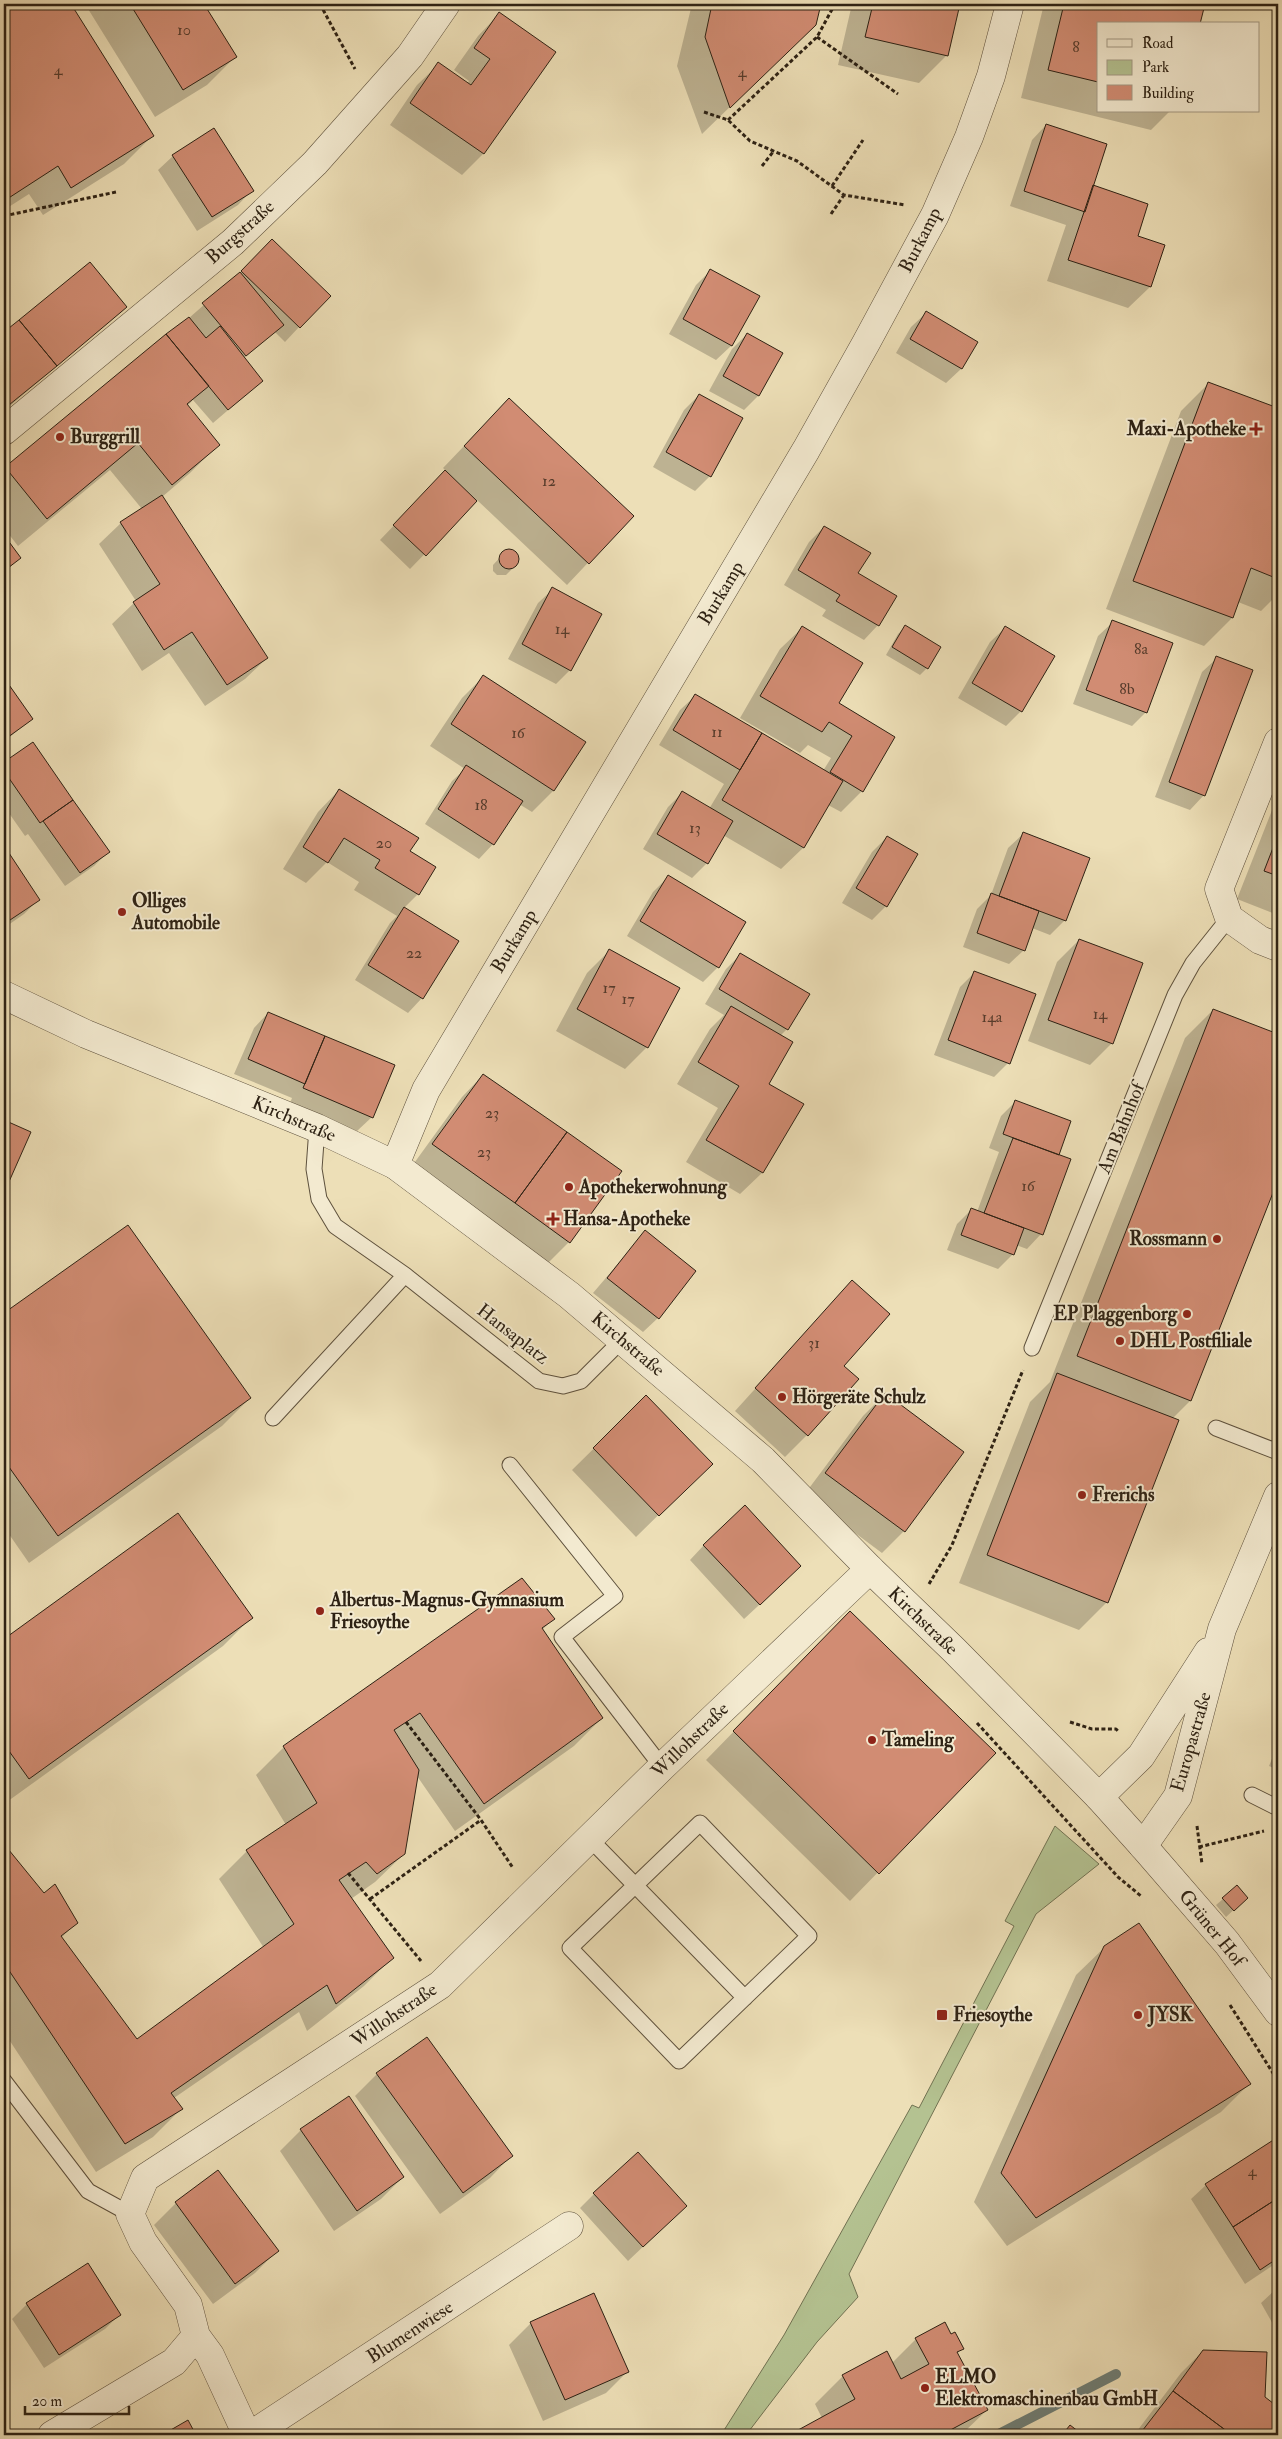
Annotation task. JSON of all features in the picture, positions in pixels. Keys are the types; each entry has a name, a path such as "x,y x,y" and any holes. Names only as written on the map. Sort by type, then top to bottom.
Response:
{"street":[{"name":"Burgstraße","path":"4,431 233,242 315,163 410,56 446,4"},
{"name":"Burkamp","path":"395,1164 426,1090 806,450 935,215 969,137 991,76 1010,4"},
{"path":"1278,742 1219,889 1229,918 1260,940 1278,947"},
{"name":"Kirchstraße","path":"4,994 86,1034 317,1128 395,1164 569,1295 764,1460 1099,1798 1144,1846"},
{"name":"Europastraße","path":"1144,1846 1178,1796 1222,1629 1277,1501"},
{"name":"Willohstraße","path":"130,2214 146,2178 440,1985 662,1767 870,1569"},
{"name":"Europastraße","path":"1099,1798 1141,1756 1222,1629"},
{"name":"Grüner Hof","path":"1144,1846 1227,1943 1278,2012"},
{"path":"130,2214 143,2242 188,2304 196,2336 210,2355 249,2435"},
{"name":"Blumenwiese","path":"249,2435 569,2226"},
{"path":"52,2435 174,2362 196,2336"}],"lane":[{"name":"Am Bahnhof","path":"1032,1348 1175,995 1193,963 1229,918"},
{"name":"Hansaplatz","path":"317,1128 314,1169 319,1199 335,1226 405,1276 539,1381 563,1386 581,1381 622,1339"},
{"path":"273,1418 405,1276"},
{"path":"1216,1428 1278,1452"},
{"path":"510,1465 616,1596 562,1637 662,1767"},
{"path":"1252,1795 1278,1808"},
{"path":"700,1823 809,1936 679,2061 570,1948 636,1884 700,1823"},
{"path":"589,1838 636,1884 745,1998"},
{"path":"4,2081 88,2191 130,2214"}],"path":[{"path":"320,4 360,78 374,97"},
{"path":"728,120 817,37 835,4"},
{"path":"817,37 898,94"},
{"path":"704,112 728,120 750,141 797,161 844,195 904,205 935,215"},
{"path":"832,186 863,140"},
{"path":"762,166 773,152"},
{"path":"4,216 116,192"},
{"path":"831,214 844,195"},
{"path":"929,1584 952,1545 1032,1348"},
{"path":"972,1717 1118,1877 1147,1901"},
{"path":"406,1722 481,1820 531,1897"},
{"path":"370,1899 481,1820"},
{"path":"1199,1847 1270,1830"},
{"path":"348,1873 440,1985"},
{"path":"1226,1998 1278,2081"}],"green space":[{"path":"1055,1826 1099,1864 1036,1914 849,2274 858,2297 817,2342 746,2435 721,2435 784,2335 912,2105 919,2108 1014,1926 1005,1921"}],"building":[{"path":"4,4 71,4 154,136 71,188 58,166 4,201"},
{"path":"130,4 204,4 237,57 183,90"},
{"path":"712,4 821,4 816,25 730,108 705,37"},
{"path":"873,4 960,4 948,56 865,37"},
{"path":"1064,4 1205,4 1200,22 1097,22 1097,82 1048,70"},
{"path":"499,12 556,52 484,154 410,103 438,62 471,85 490,59 474,48"},
{"path":"1046,124 1107,144 1085,212 1024,191"},
{"path":"214,128 254,191 212,217 172,155"},
{"path":"1093,185 1148,204 1138,236 1165,245 1151,287 1068,260"},
{"path":"272,239 331,296 300,328 241,271"},
{"path":"90,262 127,307 57,366 19,320"},
{"path":"710,269 760,296 732,346 683,319"},
{"path":"240,272 284,325 246,356 202,303"},
{"path":"926,311 978,342 962,369 910,339"},
{"path":"189,317 206,338 220,326 263,381 228,410 166,334"},
{"path":"19,320 57,366 4,409 4,332"},
{"path":"747,333 783,353 759,396 723,376"},
{"path":"166,334 209,386 187,404 220,445 172,485 138,443 47,519 5,467"},
{"path":"1208,382 1278,408 1278,579 1251,568 1233,618 1133,581"},
{"path":"699,394 743,418 711,477 666,452"},
{"path":"509,398 634,516 589,564 464,446"},
{"path":"445,470 477,501 426,556 393,525"},
{"path":"162,495 268,658 227,685 192,632 164,650 133,602 160,584 120,522"},
{"path":"824,526 871,553 858,573 897,596 879,626 836,601 840,595 798,570"},
{"path":"4,535 21,558 4,571"},
{"path":"505,549 513,549 519,555 519,563 513,569 505,569 499,563 499,555"},
{"path":"552,587 602,614 571,671 522,644"},
{"path":"1112,620 1173,643 1147,713 1086,690"},
{"path":"905,625 941,647 928,669 892,647"},
{"path":"802,626 863,663 839,703 895,737 863,792 830,772 852,736 829,722 822,732 760,696"},
{"path":"1005,626 1055,656 1022,712 972,683"},
{"path":"1216,656 1253,670 1205,796 1169,782"},
{"path":"483,675 586,742 554,791 451,724"},
{"path":"7,682 33,719 4,740 4,685"},
{"path":"695,694 762,733 740,770 673,730"},
{"path":"762,733 843,781 804,848 722,800"},
{"path":"33,742 73,800 40,823 4,771 4,762"},
{"path":"466,765 523,801 494,845 438,809"},
{"path":"339,789 419,838 410,851 436,867 419,895 375,868 380,860 344,838 328,863 303,847"},
{"path":"682,791 733,821 708,864 657,834"},
{"path":"73,800 110,852 80,873 43,821"},
{"path":"1023,832 1090,858 1066,921 999,896"},
{"path":"1278,835 1278,876 1264,871"},
{"path":"887,836 918,854 887,907 856,888"},
{"path":"7,850 40,900 4,924 4,852"},
{"path":"668,875 746,922 719,968 640,921"},
{"path":"991,893 1039,911 1025,951 977,933"},
{"path":"404,907 459,941 423,999 368,965"},
{"path":"1079,939 1143,963 1113,1044 1048,1020"},
{"path":"609,949 680,988 648,1048 577,1009"},
{"path":"740,953 810,994 788,1030 719,989"},
{"path":"974,971 1036,994 1010,1064 948,1040"},
{"path":"731,1006 793,1042 769,1084 804,1104 763,1173 706,1140 739,1086 698,1062"},
{"path":"1213,1009 1278,1034 1278,1180 1191,1401 1077,1356"},
{"path":"268,1012 325,1036 305,1084 248,1059"},
{"path":"325,1036 395,1065 373,1118 303,1088"},
{"path":"483,1074 567,1132 515,1203 432,1144"},
{"path":"1015,1100 1071,1121 1059,1155 1003,1134"},
{"path":"4,1120 31,1132 4,1193"},
{"name":"Apothekerwohnung","path":"567,1132 622,1171 570,1243 515,1203"},
{"path":"1013,1138 1071,1159 1043,1235 984,1213"},
{"path":"971,1208 1024,1228 1014,1255 961,1235"},
{"path":"128,1225 251,1398 58,1536 4,1460 4,1313"},
{"path":"645,1230 696,1271 659,1319 607,1278"},
{"path":"852,1280 890,1314 844,1366 859,1379 808,1436 755,1388"},
{"path":"1057,1373 1179,1420 1108,1603 987,1555"},
{"path":"885,1393 964,1452 905,1532 825,1473"},
{"path":"646,1395 713,1464 659,1516 593,1448"},
{"path":"745,1505 801,1566 760,1605 703,1545"},
{"path":"178,1513 253,1618 29,1779 4,1744 4,1639"},
{"path":"522,1578 555,1619 542,1628 603,1718 484,1804 420,1713 394,1730 419,1770 405,1854 377,1874 366,1862 339,1880 394,1958 336,2004 327,1985 171,2093 183,2109 125,2144 4,1963 4,1844 44,1893 55,1884 78,1923 61,1936 137,2039 294,1924 246,1850 317,1803 283,1746"},
{"path":"850,1611 996,1753 879,1874 733,1731"},
{"path":"1237,1885 1248,1898 1234,1911 1222,1898"},
{"name":"JYSK","path":"1139,1923 1251,2084 1036,2218 1001,2173 1104,1946"},
{"path":"427,2037 513,2156 463,2193 376,2073"},
{"path":"349,2096 404,2177 357,2211 300,2129"},
{"path":"1278,2137 1278,2198 1233,2227 1205,2184"},
{"path":"638,2152 687,2206 643,2247 593,2193"},
{"path":"218,2170 279,2251 235,2284 175,2202"},
{"path":"1278,2198 1278,2258 1260,2270 1233,2227"},
{"path":"88,2263 121,2315 59,2355 26,2303"},
{"path":"594,2293 629,2372 565,2400 530,2322"},
{"path":"945,2322 951,2334 955,2332 964,2349 957,2352 988,2410 941,2435 789,2435 855,2399 842,2375 887,2351 901,2379 929,2364 915,2338"},
{"path":"1203,2350 1267,2352 1265,2397 1278,2407 1278,2435 1232,2435 1173,2391"},
{"path":"1173,2391 1232,2435 1139,2435"},
{"path":"188,2420 196,2435 162,2435"},
{"path":"1070,2425 1083,2435 1062,2435"}],"waterway":[{"path":"997,2435 1116,2374"}],"place":[{"name":"Maxi-Apotheke","path":"1256,429"},
{"name":"Burggrill","path":"60,437"},
{"name":"Olliges Automobile","path":"122,912"},
{"name":"Apothekerwohnung","path":"569,1187"},
{"name":"Hansa-Apotheke","path":"553,1219"},
{"name":"Rossmann","path":"1217,1239"},
{"name":"EP Plaggenborg","path":"1187,1314"},
{"name":"DHL Postfiliale","path":"1120,1341"},
{"name":"Hörgeräte Schulz","path":"782,1397"},
{"name":"Frerichs","path":"1082,1495"},
{"name":"Albertus-Magnus-Gymnasium Friesoythe","path":"320,1611"},
{"name":"Tameling","path":"872,1740"},
{"name":"Friesoythe","path":"942,2015"},
{"name":"JYSK","path":"1138,2015"},
{"name":"ELMO Elektromaschinenbau GmbH","path":"925,2388"}]}
